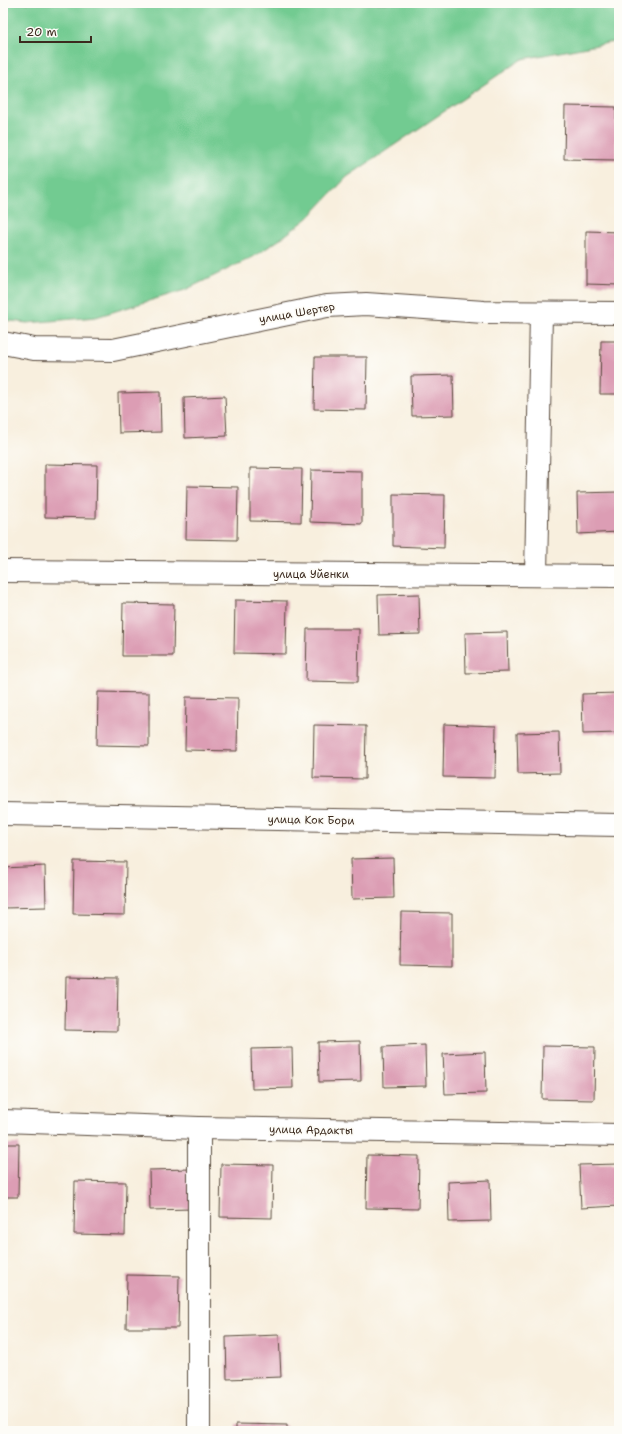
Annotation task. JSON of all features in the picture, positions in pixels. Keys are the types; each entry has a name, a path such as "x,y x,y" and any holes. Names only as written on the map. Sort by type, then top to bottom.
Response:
{"street":[{"name":"улица Шертер","path":"3,343 34,349 113,350 327,306 366,304 484,312 619,313"},
{"path":"536,575 541,313"},
{"name":"улица Уйенки","path":"3,571 619,576"},
{"name":"улица Кок Бори","path":"3,814 619,825"},
{"name":"улица Ардакты","path":"3,1121 199,1128 619,1135"},
{"path":"199,1128 199,1431"}],"green space":[{"path":"3,3 619,3 619,41 522,59 347,177 308,218 279,240 253,257 185,290 96,317 27,323 3,320"}],"building":[{"path":"565,106 616,107 616,160 564,159"},
{"path":"586,231 619,232 619,285 586,284"},
{"path":"601,341 619,341 619,394 600,394"},
{"path":"315,357 367,357 366,410 314,409"},
{"path":"453,375 454,415 412,416 411,376"},
{"path":"160,392 161,432 119,433 118,393"},
{"path":"225,396 227,436 185,438 184,398"},
{"path":"45,464 97,465 96,518 45,517"},
{"path":"250,468 302,469 301,522 250,521"},
{"path":"311,470 362,471 362,524 310,522"},
{"path":"187,486 238,487 237,540 186,539"},
{"path":"618,492 619,532 578,534 577,493"},
{"path":"393,494 445,495 444,548 393,546"},
{"path":"419,594 420,634 379,635 378,595"},
{"path":"235,600 287,601 286,654 234,653"},
{"path":"123,603 174,604 173,656 122,656"},
{"path":"307,629 359,629 358,682 306,681"},
{"path":"507,632 508,672 466,673 465,633"},
{"path":"98,692 149,693 149,746 97,745"},
{"path":"619,693 619,733 583,734 582,694"},
{"path":"186,697 238,698 237,751 185,750"},
{"path":"444,724 496,726 495,778 443,777"},
{"path":"314,725 366,726 365,779 313,778"},
{"path":"559,732 560,773 518,774 517,733"},
{"path":"393,858 394,898 352,899 351,859"},
{"path":"74,861 126,862 125,915 73,914"},
{"path":"45,866 46,907 4,908 3,868"},
{"path":"401,912 452,913 452,966 400,965"},
{"path":"66,977 118,978 117,1031 65,1030"},
{"path":"360,1041 361,1081 319,1082 318,1042"},
{"path":"425,1045 426,1086 384,1087 383,1047"},
{"path":"543,1046 595,1047 594,1100 542,1099"},
{"path":"292,1048 293,1088 252,1089 251,1049"},
{"path":"485,1052 486,1093 445,1094 443,1054"},
{"path":"3,1144 19,1144 18,1197 3,1197"},
{"path":"367,1155 419,1156 418,1209 366,1208"},
{"path":"221,1164 273,1165 272,1218 220,1217"},
{"path":"619,1164 619,1206 581,1208 579,1165"},
{"path":"191,1169 192,1209 150,1210 149,1170"},
{"path":"490,1180 491,1221 449,1222 448,1182"},
{"path":"75,1181 126,1182 125,1235 74,1234"},
{"path":"127,1275 179,1276 178,1328 126,1328"},
{"path":"279,1335 281,1377 227,1379 226,1337"},
{"path":"236,1424 287,1425 287,1431 236,1431"}]}
